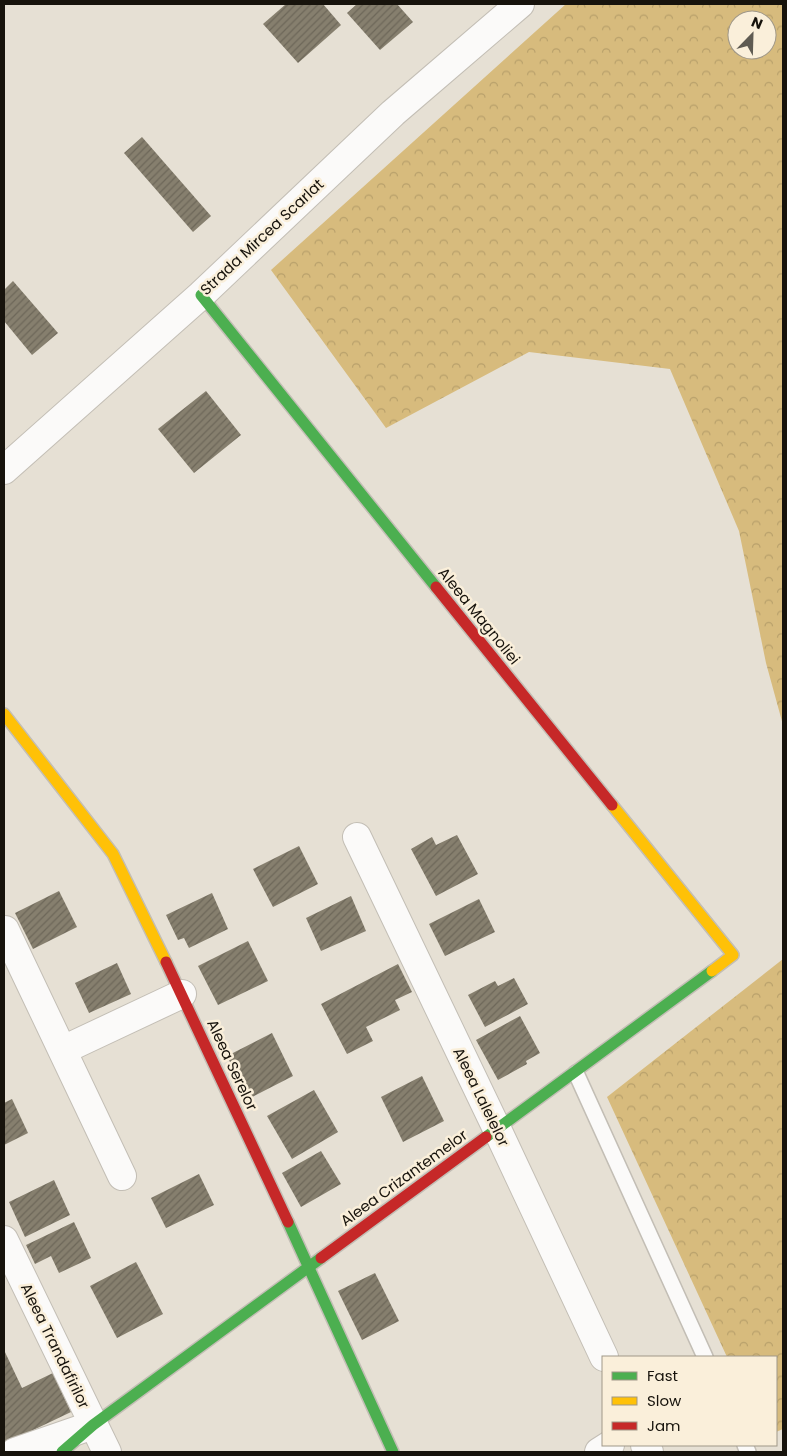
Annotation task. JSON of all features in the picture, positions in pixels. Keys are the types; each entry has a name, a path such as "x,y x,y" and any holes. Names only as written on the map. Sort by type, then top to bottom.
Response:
{"street":[{"name":"Strada Mircea Scarlat","path":"4,470 201,295 393,113 520,4"},
{"name":"Aleea Magnoliei","path":"201,295 733,955"},
{"name":"Aleea Serelor","path":"4,714 113,854 182,994 394,1452"},
{"name":"Aleea Lalelelor","path":"357,837 604,1356"},
{"path":"5,930 122,1176"},
{"name":"Aleea Crizantemelor","path":"62,1452 93,1425 576,1073 733,955"},
{"path":"63,1050 182,994"},
{"name":"Aleea Trandafirilor","path":"4,1240 107,1452"},
{"path":"15,1452 93,1425"}],"lane":[{"path":"576,1073 705,1356"}],"green space":[{"path":"566,4 783,4 783,725 766,663 739,531 670,369 529,352 386,428 271,270"},
{"path":"783,959 783,1429 777,1432 777,1356 727,1356 607,1097"}],"building":[{"path":"286,4 323,4 341,25 298,63 263,24"},
{"path":"357,4 397,4 413,22 380,50 347,13"},
{"path":"142,137 211,216 193,232 124,153"},
{"path":"13,281 58,333 32,355 4,321 4,290"},
{"path":"206,391 241,435 194,473 158,429"},
{"path":"457,835 478,874 436,896 411,849 432,837 436,845"},
{"path":"299,846 318,884 273,907 253,869"},
{"path":"59,891 77,927 33,949 15,913"},
{"path":"212,893 228,929 189,948 184,938 178,940 166,915"},
{"path":"351,896 366,931 321,951 306,918"},
{"path":"479,899 495,932 445,956 429,924"},
{"path":"248,941 268,981 218,1005 198,966"},
{"path":"117,963 131,994 89,1013 75,983"},
{"path":"398,964 412,992 395,1000 400,1010 366,1027 373,1041 347,1054 321,1004"},
{"path":"514,978 528,1004 485,1027 468,995 495,981 498,986"},
{"path":"520,1016 540,1053 526,1061 527,1064 498,1080 476,1040"},
{"path":"272,1033 293,1076 248,1099 227,1056"},
{"path":"422,1076 444,1121 403,1142 381,1097"},
{"path":"314,1090 338,1132 292,1159 267,1116"},
{"path":"12,1099 28,1133 4,1145 4,1103"},
{"path":"321,1151 341,1184 301,1207 282,1173"},
{"path":"199,1174 214,1205 166,1228 151,1198"},
{"path":"54,1180 70,1215 25,1237 9,1202"},
{"path":"74,1222 91,1258 59,1273 51,1256 35,1264 26,1245"},
{"path":"136,1262 163,1314 117,1338 90,1286"},
{"path":"375,1273 399,1321 362,1340 338,1291"},
{"path":"4,1350 22,1388 53,1373 71,1412 4,1444"}],"traffic: fast":[{"path":"201,295 436,587"},
{"path":"486,1137 712,971"},
{"path":"288,1222 393,1452"},
{"path":"62,1452 93,1425 321,1258"}],"traffic: slow":[{"path":"4,714 113,854 166,962"},
{"path":"612,805 733,955 712,971"}],"traffic: jam":[{"path":"436,587 612,805"},
{"path":"166,962 288,1222"},
{"path":"321,1258 486,1137"}]}
